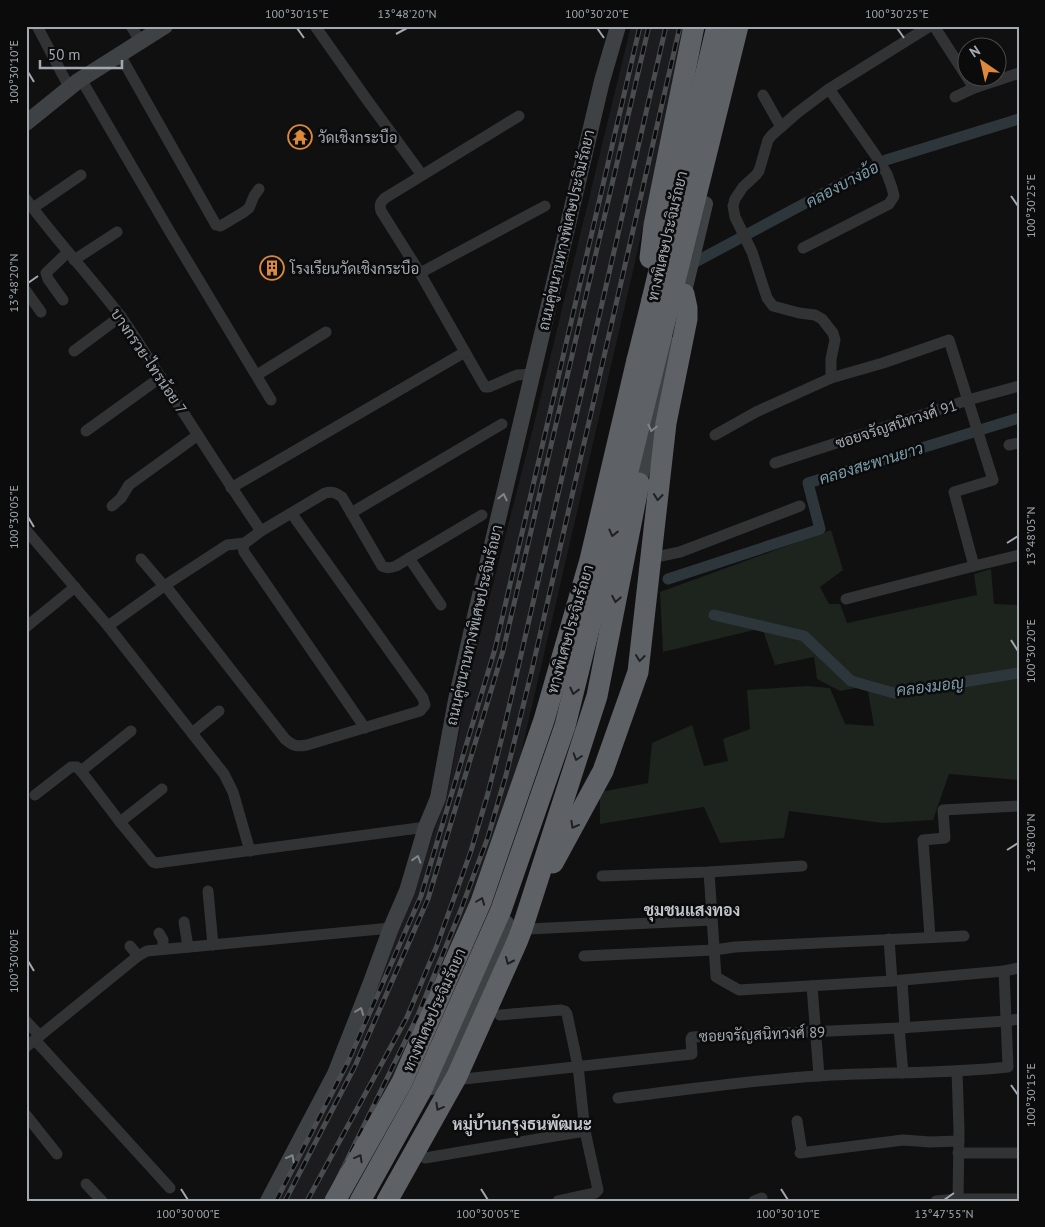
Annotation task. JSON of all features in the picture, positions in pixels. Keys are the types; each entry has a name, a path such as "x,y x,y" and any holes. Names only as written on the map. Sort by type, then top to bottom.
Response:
{"highway":[{"path":"652,300 650,257 654,225 694,26"},
{"name":"ทางพิเศษประจิมรัถยา","path":"335,1201 402,1082 481,902 544,720 590,560 717,26"},
{"name":"ทางพิเศษประจิมรัถยา","path":"360,1201 421,1091 497,919 565,726 738,26"},
{"path":"534,891 551,866 603,771 638,672 666,423 687,319 685,286"},
{"path":"390,1195 457,1076 517,942 597,696 630,487"}],"main road":[{"path":"26,123 75,83 165,26"},
{"name":"ถนนคู่ขนานทางพิเศษประจิมรัถยา","path":"268,1201 335,1074 407,891 426,827 438,798 456,700 470,638 602,81 618,26"},
{"path":"630,487 607,488 601,477 706,26"},
{"path":"364,1201 408,1122 441,1072 490,963 504,926 549,785 551,768 540,734 539,715 582,551 606,503 630,487 693,255 745,26"},
{"path":"688,109 725,115"}],"street":[{"path":"36,26 75,83 170,232 271,400"},
{"path":"131,26 141,42"},
{"path":"315,26 422,175"},
{"path":"831,378 831,359 835,340 833,332 828,324 815,315 773,306 767,298 752,252 735,217 732,206 743,187 759,171 766,145 772,135 829,89 930,26"},
{"path":"934,26 958,63"},
{"path":"120,55 216,225 224,224 249,208 259,189"},
{"path":"955,96 974,88"},
{"path":"803,248 889,204 894,196 886,174 876,156 829,89"},
{"path":"763,95 781,127"},
{"path":"519,116 386,198 381,202 380,206 381,211 420,273 485,387 517,375 532,374"},
{"path":"30,204 81,175"},
{"name":"บางกรวย-ไทรน้อย 7","path":"30,204 120,316 231,488 261,531"},
{"path":"420,273 545,206"},
{"path":"63,300 48,279 46,273 71,256 117,232"},
{"path":"26,291 41,312"},
{"path":"74,351 120,316"},
{"path":"257,375 326,332"},
{"path":"715,435 756,412 831,378 949,340 994,480 954,492 974,566"},
{"path":"231,488 465,352"},
{"path":"86,431 161,377"},
{"name":"ซอยจรัญสนิทวงศ์ 91","path":"774,463 970,404 1019,386"},
{"path":"351,513 502,424"},
{"path":"112,506 129,485 198,435"},
{"path":"108,626 164,586 227,545 245,543 261,531 325,493 336,493 342,498 382,566 386,568 391,568 482,515"},
{"path":"651,558 680,552 800,506"},
{"path":"141,559 168,589 291,745 297,747 307,745 420,712 424,705 423,698 292,514"},
{"path":"26,530 108,626 224,774 233,792 250,851"},
{"path":"245,543 243,547 244,552 365,728"},
{"path":"846,599 1019,555"},
{"path":"409,558 441,605"},
{"path":"26,627 74,587"},
{"path":"192,733 219,711"},
{"path":"81,771 131,731"},
{"path":"35,795 71,767 77,767 120,822 153,862 156,863 426,827"},
{"path":"120,822 162,790"},
{"path":"930,937 923,840 945,838 943,810 1019,806"},
{"path":"602,876 802,866"},
{"path":"709,872 716,977 739,990 897,981 1019,968"},
{"path":"208,891 213,945"},
{"path":"528,929 712,920"},
{"path":"184,922 188,947"},
{"path":"34,1041 138,956 148,951 391,928"},
{"path":"159,933 163,940 162,949"},
{"path":"584,956 964,936"},
{"path":"888,939 897,981 902,1028 902,1073"},
{"path":"130,946 138,956"},
{"path":"618,1098 784,1078 973,1071 1008,1067 1004,971"},
{"path":"812,986 819,1076"},
{"path":"500,1015 561,1010 567,1014 578,1066 585,1131 597,1192 558,1201"},
{"name":"ซอยจรัญสนิทวงศ์ 89","path":"464,1079 692,1054 692,1037 902,1028 1019,1019"},
{"path":"26,1021 34,1041 170,1188"},
{"path":"957,1071 958,1200"},
{"path":"26,1116 57,1154"},
{"path":"797,1120 801,1152 903,1140 1019,1153"},
{"path":"425,1158 585,1131"},
{"path":"86,1184 102,1201"},
{"path":"936,1201 1019,1199"}],"shaded area":[{"path":"631,26 688,26 512,792 442,979 330,1201 270,1201 403,917 447,795 471,670 533,428"},
{"path":"831,530 843,570 820,587 829,604 840,604 847,623 977,595 974,574 991,569 994,604 1019,605 1019,780 949,774 933,820 883,823 789,811 784,838 720,843 704,807 600,824 600,792 648,783 652,743 692,725 704,766 728,761 723,739 750,729 747,690 807,686 830,688 845,724 874,726 867,686 840,691 817,679 814,657 775,665 762,628 663,652 660,592"}],"waterway":[{"name":"คลองบางอ้อ","path":"686,267 886,160 1019,119"},
{"name":"คลองสะพานยาว","path":"668,579 820,529 808,483 1019,418"},
{"name":"คลองมอญ","path":"714,615 804,636 851,681 894,693 1019,673"}],"railway":[{"path":"276,1201 348,1062 421,896 495,649 640,26"},
{"path":"285,1201 355,1066 428,899 503,651 649,26"},
{"path":"307,1201 407,1017 436,948 471,851 503,733 666,26"},
{"path":"327,1201 418,1015 488,837 506,775 531,674 680,26"}],"place":[{"name":"วัดเชิงกระบือ","path":"300,137"},
{"name":"โรงเรียนวัดเชิงกระบือ","path":"272,268"}],"district":[{"name":"ชุมชนแสงทอง","path":"692,910"},
{"name":"หมู่บ้านกรุงธนพัฒนะ","path":"522,1124"}]}
